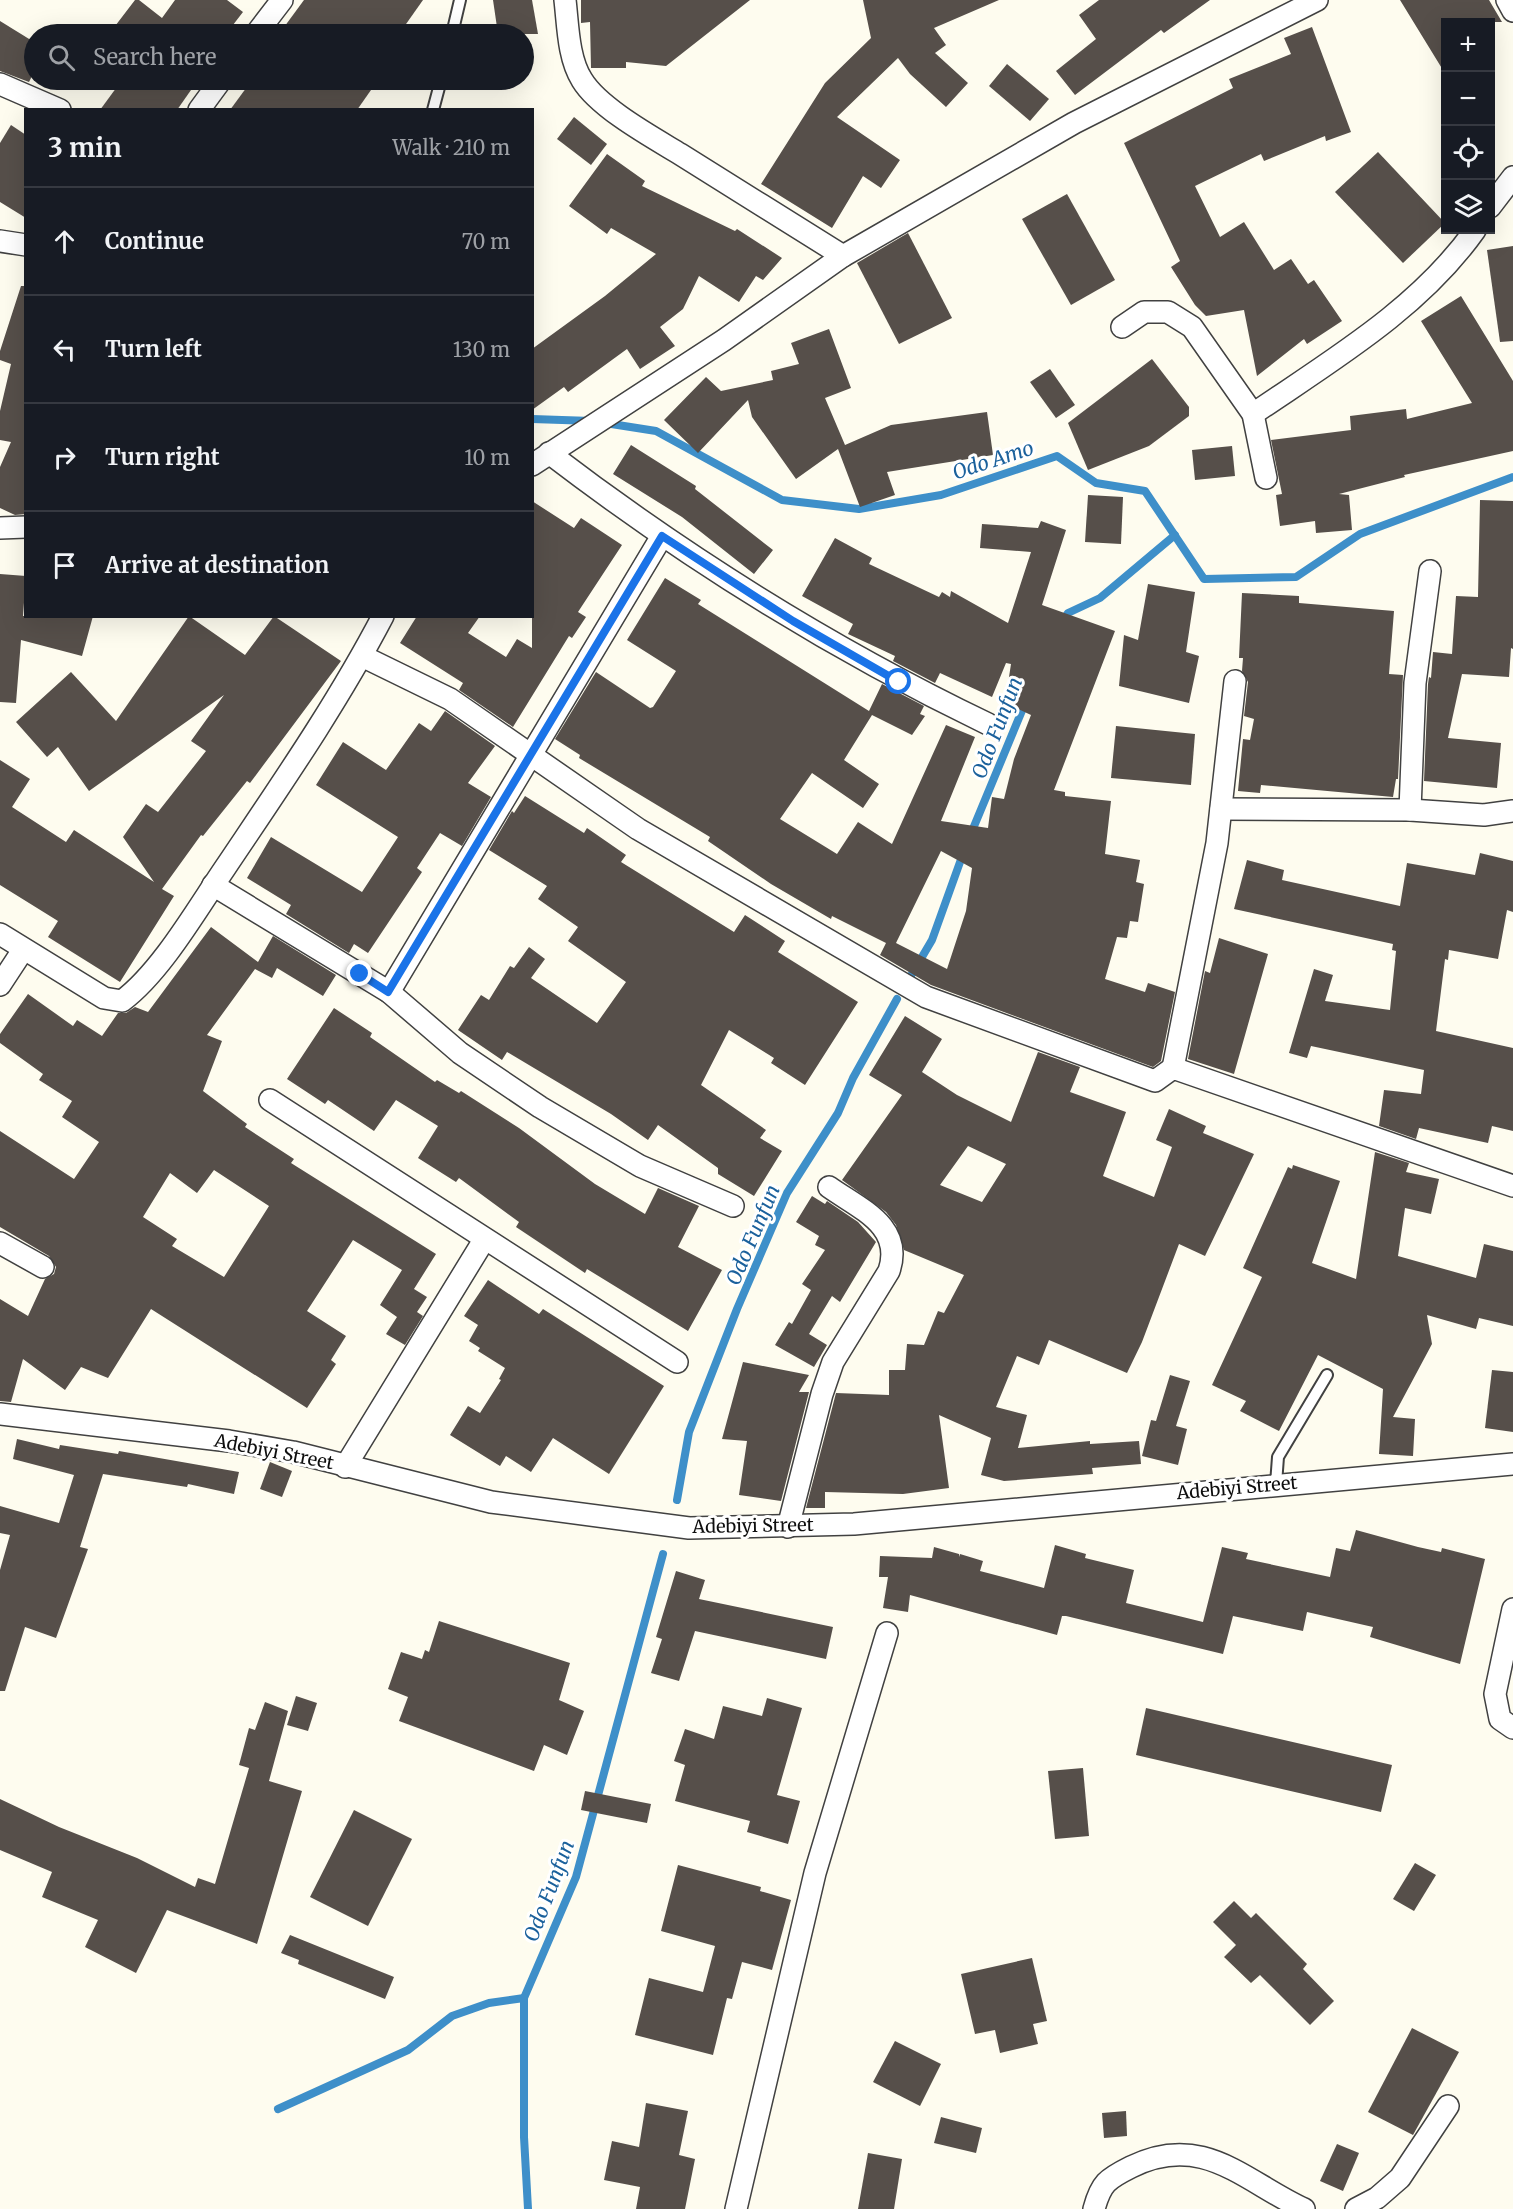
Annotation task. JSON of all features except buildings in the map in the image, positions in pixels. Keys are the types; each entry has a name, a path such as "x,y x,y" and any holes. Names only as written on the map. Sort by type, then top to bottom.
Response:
{"street":[{"path":"264,24 282,0"},
{"path":"565,0 573,56 582,80 594,93 651,136 843,256"},
{"path":"988,724 850,655 541,459 724,340 843,256 1074,123 1317,0"},
{"path":"1507,0 1513,11"},
{"path":"0,84 55,108"},
{"path":"201,108 214,90"},
{"path":"1495,202 1513,177"},
{"path":"1253,414 1371,333 1453,261 1472,234"},
{"path":"0,241 24,245"},
{"path":"1122,327 1144,312 1168,312 1192,327 1253,414 1266,478"},
{"path":"0,528 24,527"},
{"path":"388,992 662,536"},
{"path":"1410,810 1415,683 1430,571"},
{"path":"0,934 90,991 104,998 122,1001 145,980 213,885 362,656 381,618"},
{"path":"362,656 450,699 638,829 926,998 1155,1082 1173,1068 1215,854 1235,681"},
{"path":"1221,809 1410,810 1484,815 1513,811"},
{"path":"213,885 388,992 460,1053 540,1107 640,1166 733,1206"},
{"path":"0,986 23,950"},
{"path":"1173,1068 1513,1186"},
{"path":"270,1100 484,1240 677,1362"},
{"path":"788,1527 822,1394 833,1362 889,1271 893,1259 893,1245 887,1231 829,1187"},
{"path":"345,1467 484,1240"},
{"path":"0,1243 43,1267"},
{"name":"Adebiyi Street","path":"0,1414 229,1441 293,1452 345,1467 501,1504 689,1528 854,1524 1513,1464"},
{"path":"1513,1609 1495,1694 1500,1719 1513,1728"},
{"path":"736,2209 815,1873 887,1633"},
{"path":"1356,2209 1377,2198 1400,2178 1448,2106"},
{"path":"1094,2209 1100,2187 1126,2169 1141,2162 1165,2156 1189,2155 1210,2159 1241,2171 1304,2209"}],"lane":[{"path":"454,24 460,0"},
{"path":"434,108 438,90"},
{"path":"1276,1484 1278,1457 1327,1375"}],"waterway":[{"name":"Odo Amo","path":"534,419 592,421"},
{"name":"Odo Amo","path":"605,423 656,431 782,500 859,509 941,495 1057,456 1096,483 1145,491 1204,579 1296,577 1360,534 1513,477"},
{"name":"Odo Funfun","path":"1062,622 1068,613 1100,598 1175,535"},
{"name":"Odo Funfun","path":"970,836 1026,701"},
{"name":"Odo Funfun","path":"909,979 932,940 964,851"},
{"name":"Odo Funfun","path":"677,1500 689,1432 737,1309 787,1193 838,1113 853,1078 897,999"},
{"name":"Odo Funfun","path":"528,2209 524,2137 524,1998 576,1877 663,1554"},
{"path":"278,2109 408,2050 452,2016 489,2003 524,1998"}],"route":[{"path":"360,974 388,992 662,536 793,621 899,682"}]}
